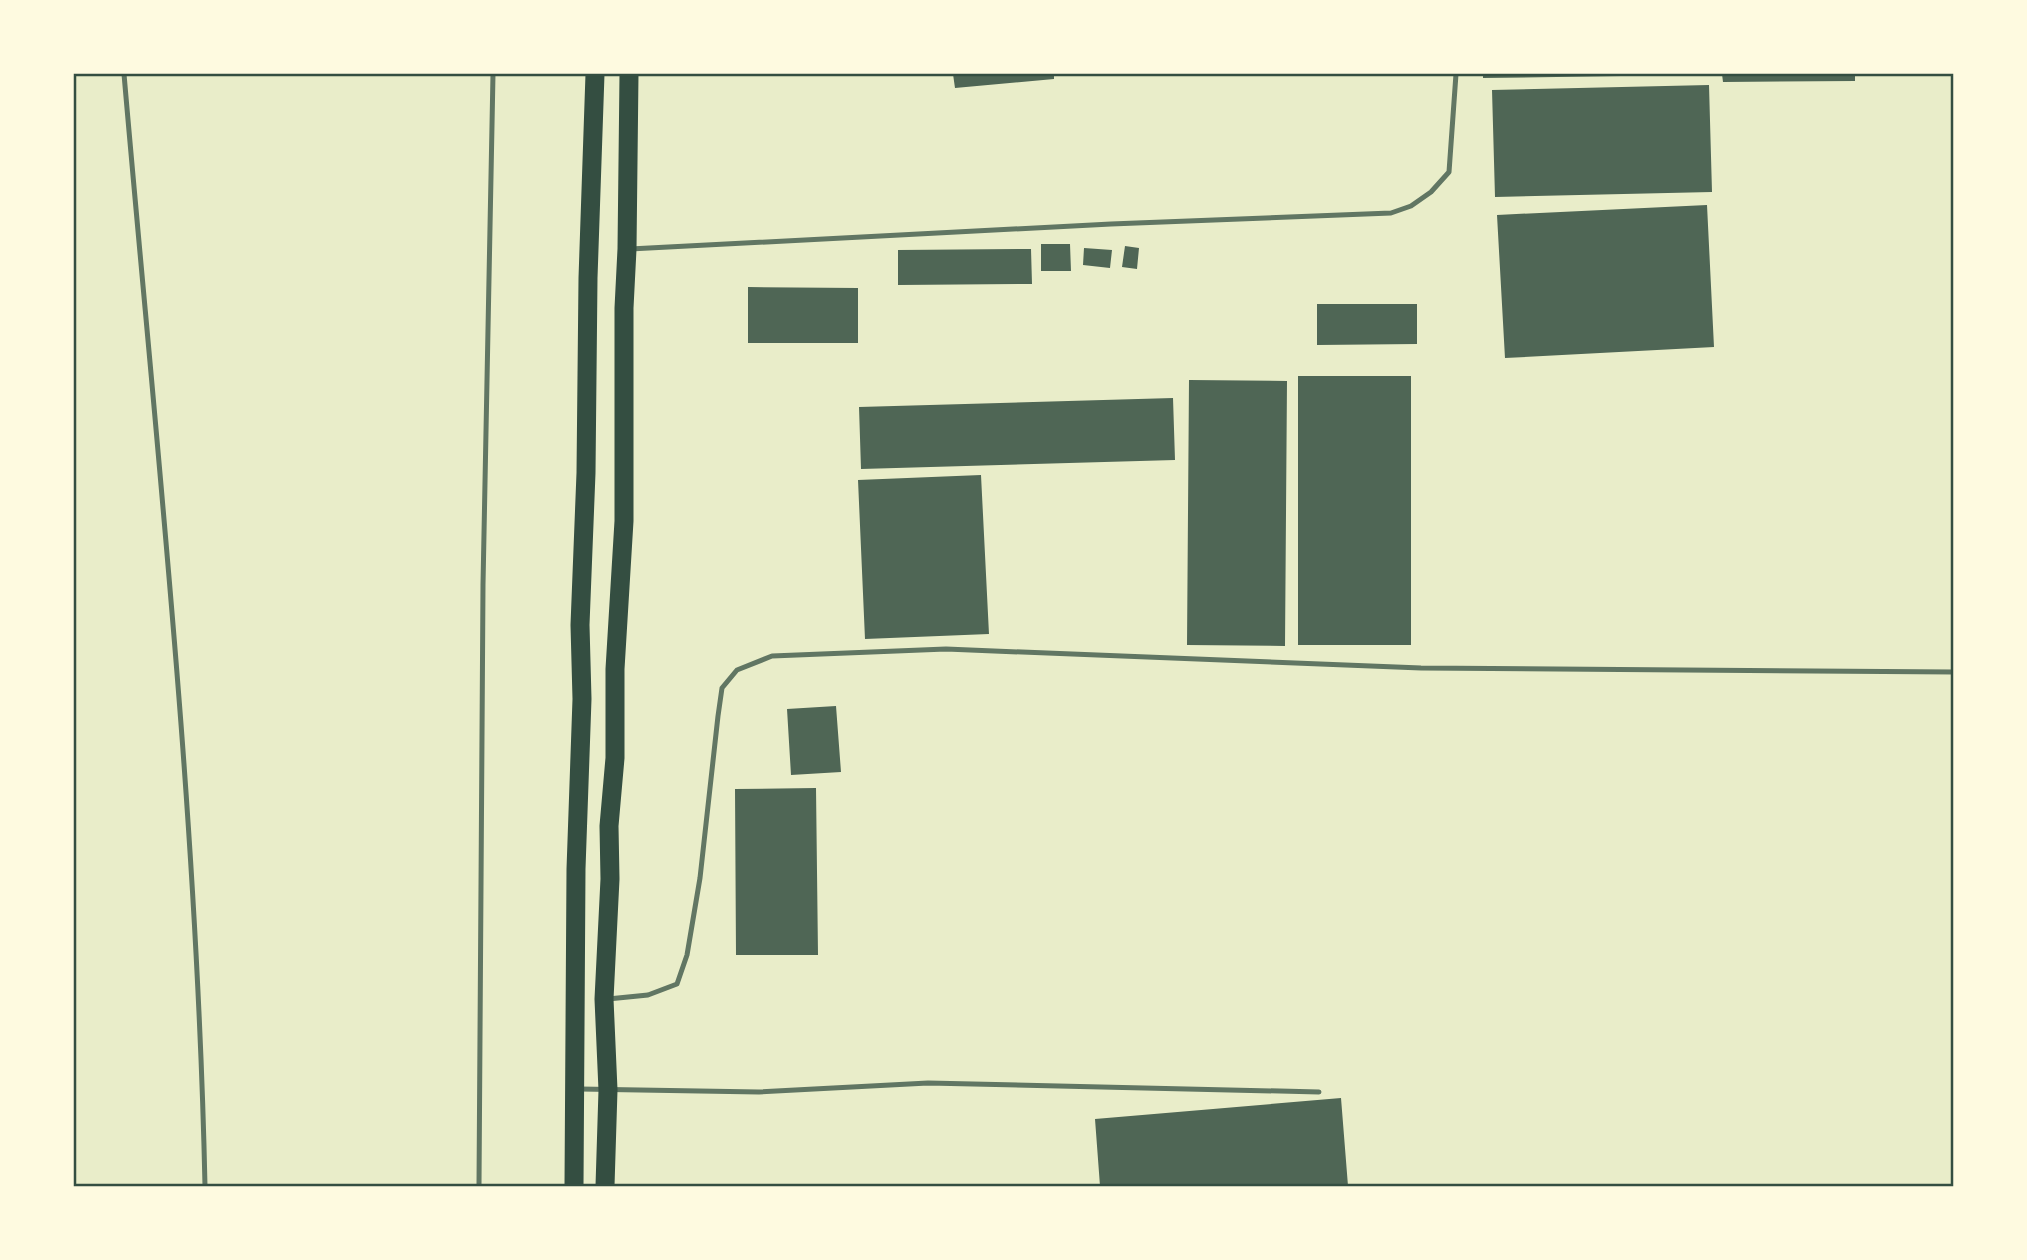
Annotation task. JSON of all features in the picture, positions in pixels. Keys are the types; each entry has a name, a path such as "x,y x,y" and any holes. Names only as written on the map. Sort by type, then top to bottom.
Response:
{"highway":[{"path":"574,1186 576,855 582,699 580,625 595,74"},
{"path":"605,1186 608,1090 604,999 610,880 609,827 615,758 615,669 624,521 629,74"}],"lane":[{"path":"124,74 183,745 194,917 205,1186"},
{"path":"479,1186 484,571 493,74"},
{"path":"627,249 1111,224 1391,213 1411,206 1431,192 1449,172 1456,74"},
{"path":"604,999 648,995 677,984 687,955 700,878 722,688 737,670 772,656 946,649 1422,668 1954,672"},
{"path":"575,1088 759,1092 928,1083 1319,1093"}],"building":[{"path":"953,74 1054,74 1054,79 955,88"},
{"path":"1483,74 1621,74 1621,76 1483,78"},
{"path":"1722,74 1855,74 1855,81 1723,82"},
{"path":"1709,85 1712,192 1495,197 1492,90"},
{"path":"1707,205 1714,347 1505,358 1497,215"},
{"path":"1041,244 1070,244 1071,271 1041,271"},
{"path":"1125,246 1139,248 1137,269 1122,267"},
{"path":"1084,248 1112,250 1110,268 1083,265"},
{"path":"1031,249 1032,284 898,285 898,250"},
{"path":"748,287 858,288 858,343 748,343"},
{"path":"1317,304 1417,304 1417,344 1317,345"},
{"path":"1298,376 1411,376 1411,645 1298,645"},
{"path":"1189,380 1287,381 1285,646 1187,645"},
{"path":"1173,398 1175,460 861,469 859,407"},
{"path":"981,475 989,634 865,639 858,480"},
{"path":"836,706 841,772 791,775 787,709"},
{"path":"816,788 818,955 736,955 735,789"},
{"path":"1341,1098 1348,1186 1100,1186 1095,1119"}]}
